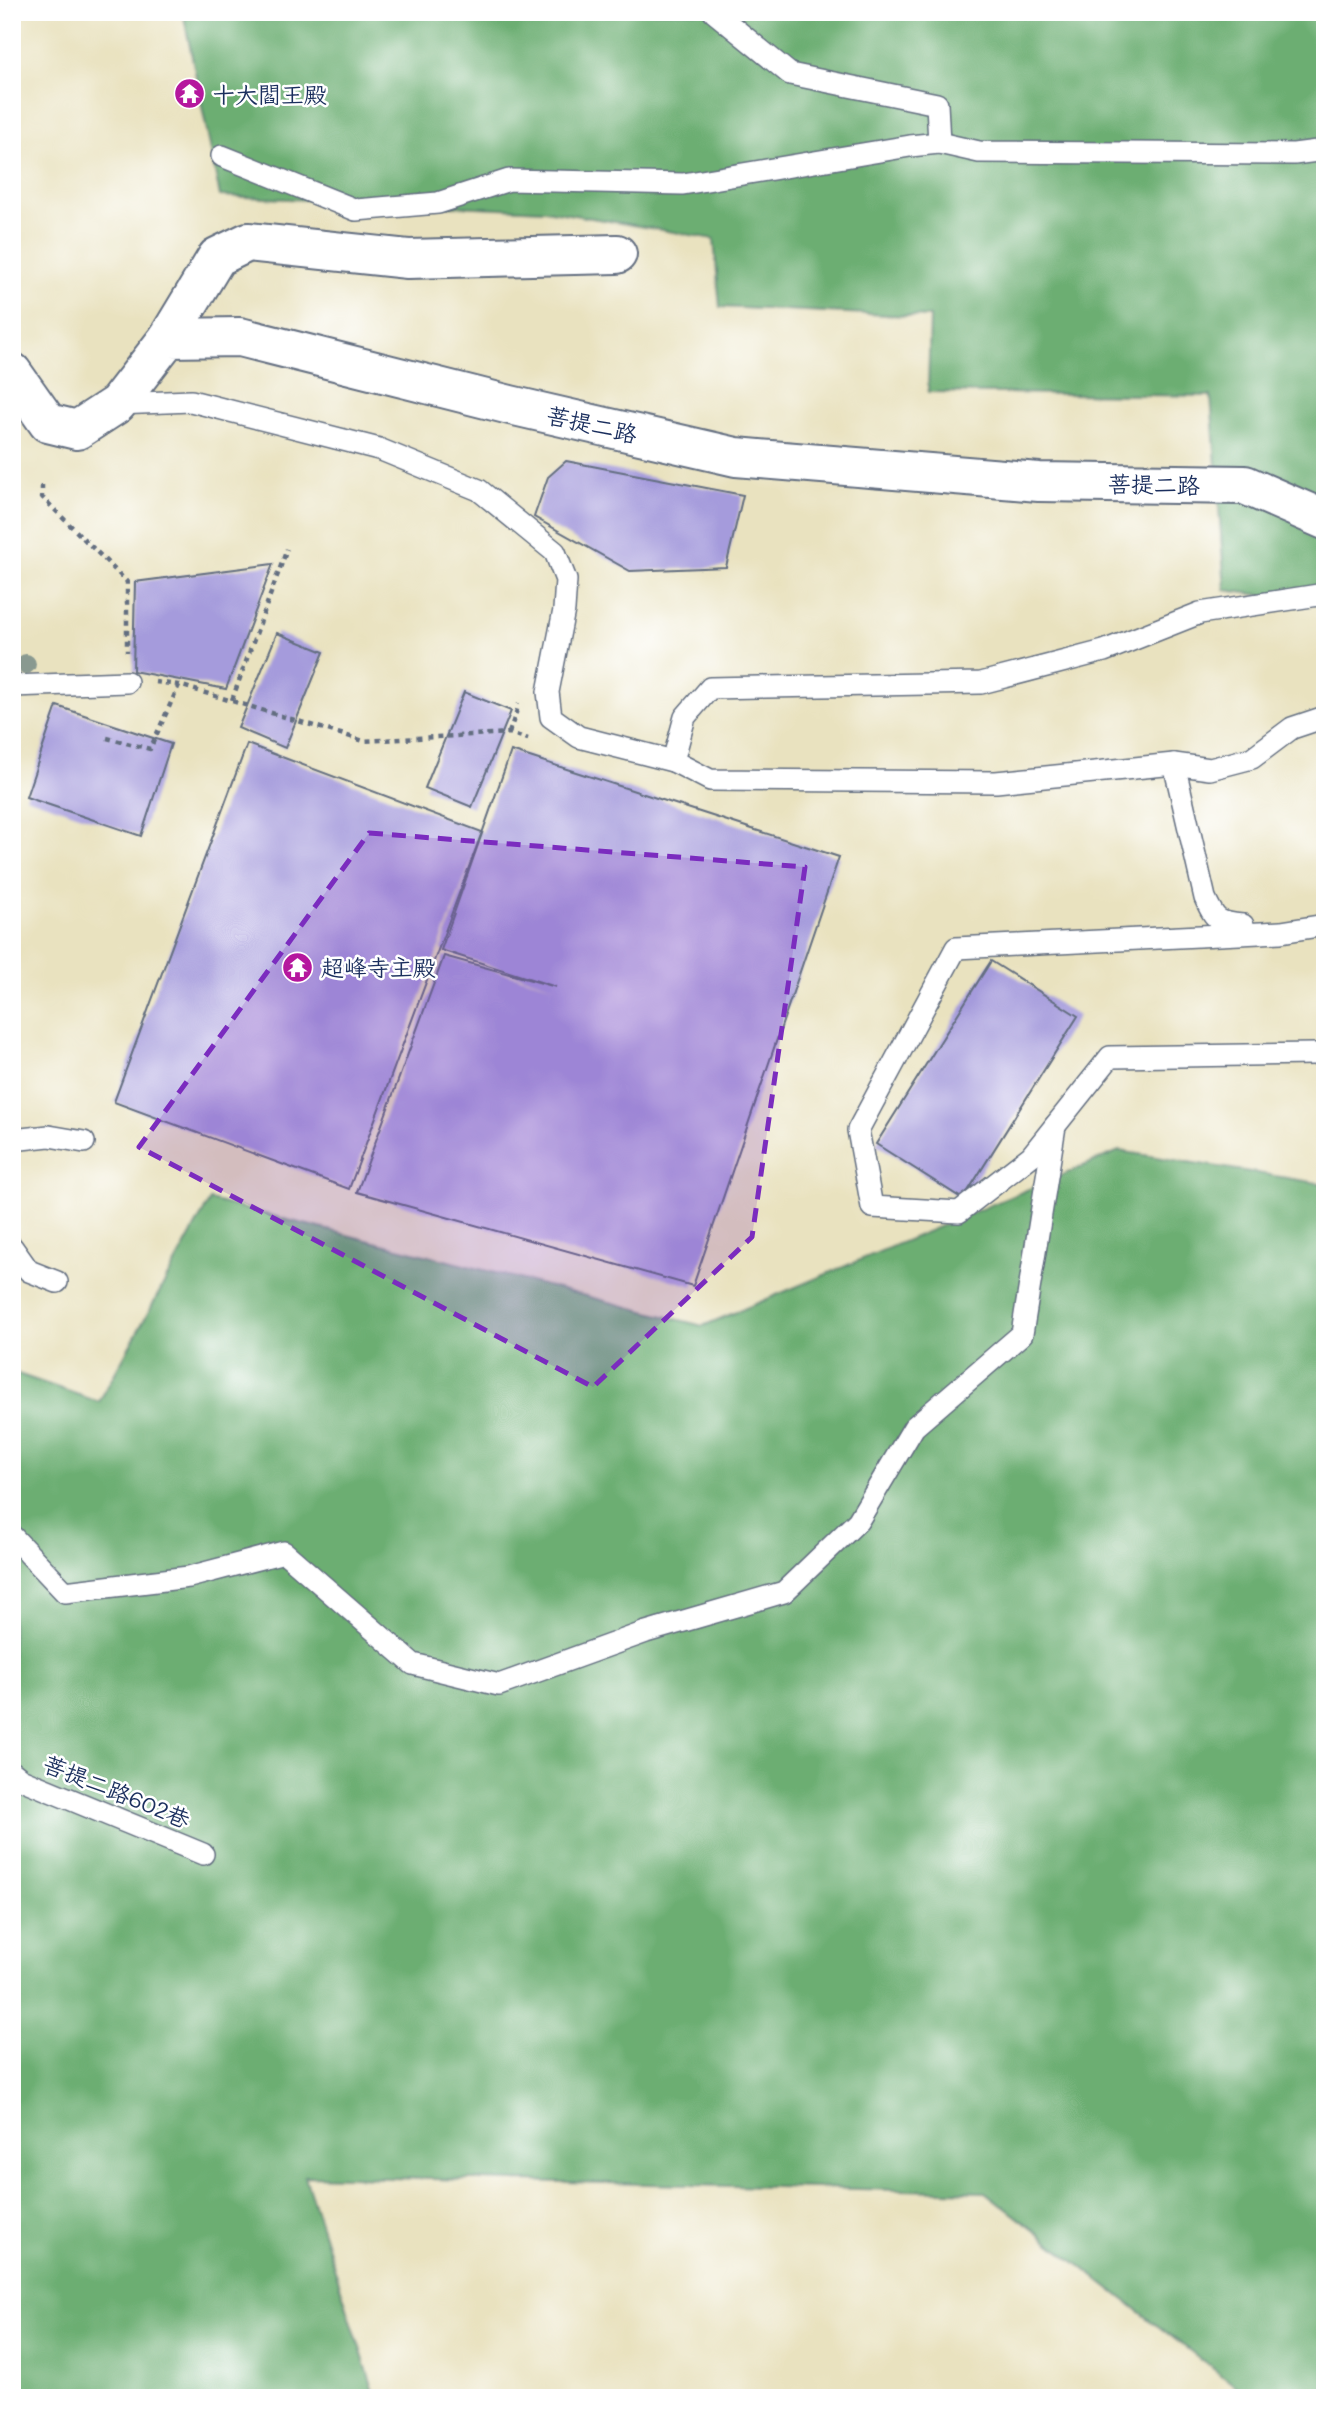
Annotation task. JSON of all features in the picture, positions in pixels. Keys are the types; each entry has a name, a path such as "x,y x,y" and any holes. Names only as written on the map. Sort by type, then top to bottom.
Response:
{"street":[{"path":"12,372 48,423 77,430 117,404 168,338 218,257 248,242 408,260 617,254"},
{"name":"菩提二路","path":"168,338 240,337 510,405 736,457 1039,482 1245,485 1325,520"}],"lane":[{"path":"714,12 790,74 937,104 939,143"},
{"path":"222,156 356,210 438,203 509,180 683,184 939,143 979,152 1294,154 1325,150"},
{"path":"117,404 191,401 379,449 479,490 555,552 566,580 564,610 548,692 551,717 579,737 673,761 710,780 996,782 1174,764 1210,769 1252,758 1292,728 1325,717"},
{"path":"673,761 685,717 710,688 981,683 1104,651 1200,613 1325,594"},
{"path":"12,686 127,682"},
{"path":"1174,764 1205,898 1213,916 1222,923 1281,932"},
{"path":"1315,1054 1110,1057 1031,1156 959,1212 872,1207 858,1130 956,948 1281,932 1325,925"},
{"path":"12,1536 65,1592 189,1577 284,1552 413,1664 499,1685 646,1632 784,1592 858,1521 915,1427 1022,1334 1055,1126"},
{"path":"12,1140 49,1136 84,1142"},
{"path":"12,1247 29,1271 57,1282"},
{"name":"菩提二路602巷","path":"12,1772 21,1779 202,1854"}],"path":[{"path":"42,485 42,497 127,582 127,682 179,685 364,741 509,733 535,740"},
{"path":"232,701 287,549"},
{"path":"107,738 150,749 179,685"}],"highlighted area":[{"path":"369,833 805,867 752,1237 593,1387 139,1147"}],"green space":[{"path":"183,12 1325,12 1325,604 1225,590 1211,396 928,392 930,317 720,307 714,239 545,210 220,196"},
{"path":"1119,1151 1325,1184 1325,2398 1251,2398 985,2192 305,2176 376,2398 12,2398 12,1372 99,1402 210,1200 703,1326"}],"building":[{"path":"566,461 743,495 726,567 630,571 534,517 548,477"},
{"path":"273,564 226,689 133,671 135,582"},
{"path":"277,633 324,652 285,748 238,728"},
{"path":"464,692 511,711 472,807 425,788"},
{"path":"57,706 171,744 141,836 26,797"},
{"name":"超峰寺主殿","path":"247,744 482,832 349,1189 114,1102"},
{"path":"511,751 839,857 693,1286 357,1192 444,956 556,987 441,950"},
{"path":"991,961 1078,1016 963,1199 876,1144"}],"place":[{"name":"十大閻王殿","path":"189,94"},
{"name":"超峰寺主殿","path":"298,967"}]}
